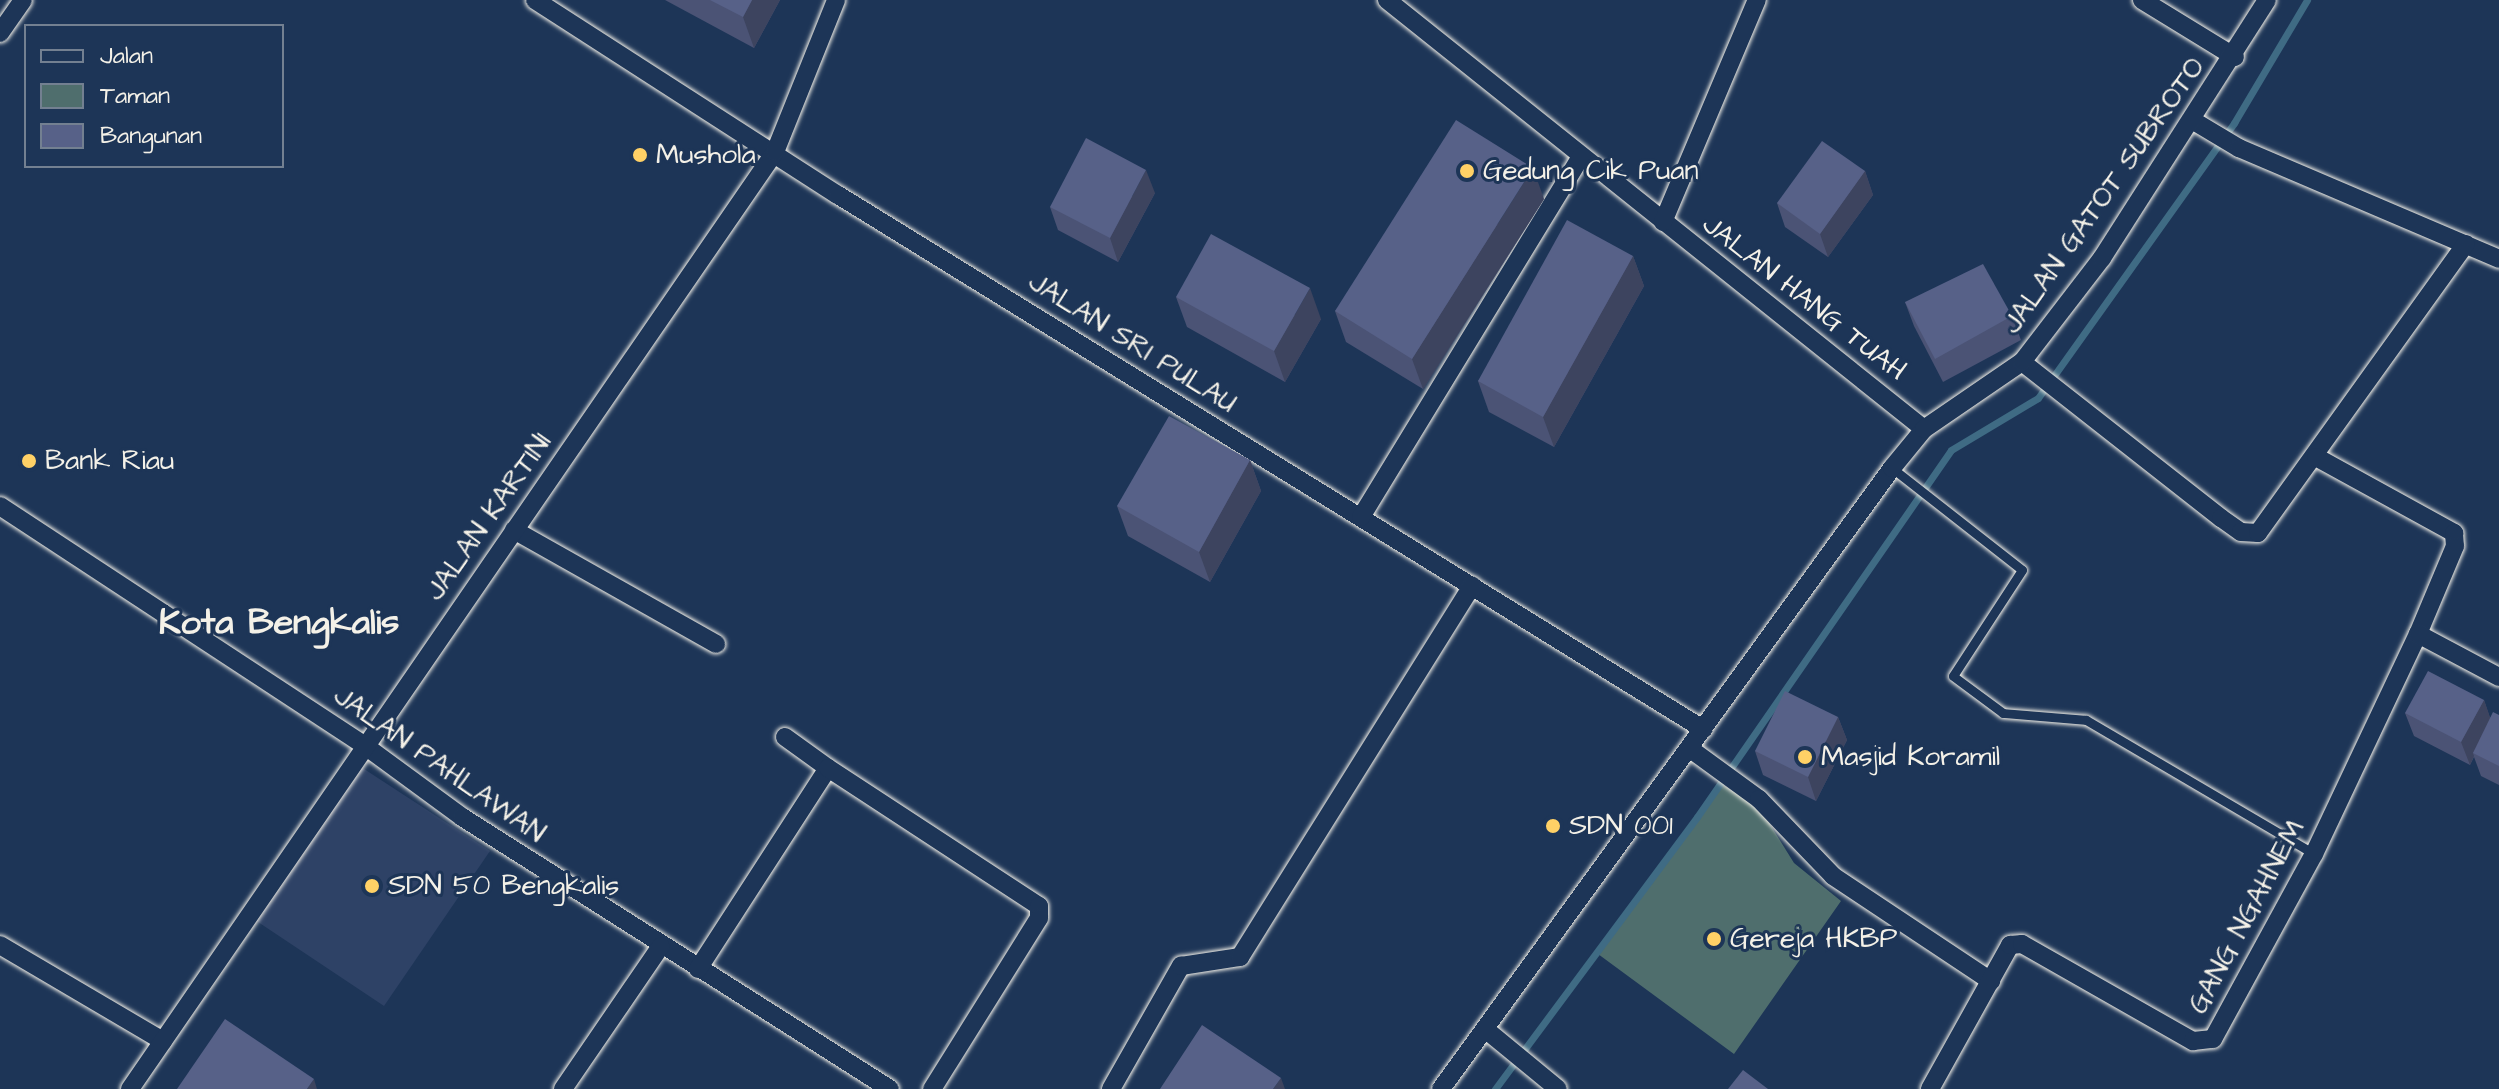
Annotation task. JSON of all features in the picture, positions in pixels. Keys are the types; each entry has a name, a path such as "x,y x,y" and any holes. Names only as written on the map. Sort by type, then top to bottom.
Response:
{"street":[{"name":"JALAN SRI PULAU","path":"535,0 1703,729"},
{"name":"JALAN KARTINI","path":"130,1089 775,152 836,0"},
{"name":"JALAN HANG TUAH","path":"1387,0 1924,429"},
{"path":"1663,222 1757,0"},
{"path":"2142,0 2235,57"},
{"name":"JALAN GATOT SUBROTO","path":"1441,1089 1492,1035 1696,753 1703,729 1899,475 1924,429 2028,367 2197,123 2267,0"},
{"path":"0,33 12,7"},
{"path":"2197,123 2239,148 2499,259"},
{"path":"1361,517 1581,156"},
{"path":"2028,367 2241,532 2263,530 2466,244"},
{"name":"GANG NGAHNEM","path":"1930,1089 1991,981 2005,949 2022,944 2193,1041 2213,1039 2314,854 2418,634 2455,546 2454,533 2316,457"},
{"name":"JALAN PAHLAWAN","path":"0,506 364,745 462,817 890,1089"},
{"path":"514,530 716,644"},
{"path":"1111,1089 1181,966 1240,957 1472,586"},
{"path":"2418,634 2499,677"},
{"path":"785,737 1039,906 1039,918 932,1089"},
{"path":"1696,753 1741,784 1833,876 1991,981"},
{"path":"698,969 828,768"},
{"path":"0,945 163,1041"},
{"path":"563,1089 661,946"},
{"path":"1492,1035 1558,1089"}],"lane":[{"path":"1899,475 2022,570 1953,676 2003,713 2086,720 2314,854"}],"shaded area":[{"name":"SDN 50 Bengkalis","path":"361,767 490,851 384,1006 255,920"}],"green space":[{"path":"1719,783 1758,805 1794,863 1841,901 1734,1054 1598,954"}],"building":[{"path":"710,0 752,0 743,17"},
{"path":"1456,120 1533,168 1412,359 1335,311"},
{"path":"1086,138 1146,170 1110,238 1050,207"},
{"path":"1822,141 1865,171 1820,234 1777,203"},
{"path":"1567,220 1633,256 1543,417 1478,381"},
{"path":"1211,234 1310,288 1274,351 1176,297"},
{"path":"1983,264 2012,316 1935,359 1905,302"},
{"path":"1169,416 1250,460 1199,552 1117,506"},
{"path":"2428,671 2484,700 2461,742 2405,713"},
{"path":"1785,691 1838,717 1808,777 1755,751"},
{"path":"2493,712 2499,715 2499,766 2473,753"},
{"path":"225,1019 314,1079 307,1089 177,1089"},
{"path":"1202,1025 1281,1078 1273,1089 1160,1089"},
{"path":"1743,1070 1768,1089 1728,1089"}],"waterway":[{"path":"1495,1089 1697,817 1951,450 2038,398 2234,123 2307,0"}],"place":[{"name":"Mushola","path":"640,155"},
{"name":"Gedung Cik Puan","path":"1467,171"},
{"name":"Bank Riau","path":"29,461"},
{"name":"Masjid Koramil","path":"1805,757"},
{"name":"SDN 001","path":"1553,826"},
{"name":"SDN 50 Bengkalis","path":"372,886"},
{"name":"Gereja HKBP","path":"1714,939"}],"district":[{"name":"Kota Bengkalis","path":"279,623"}]}
